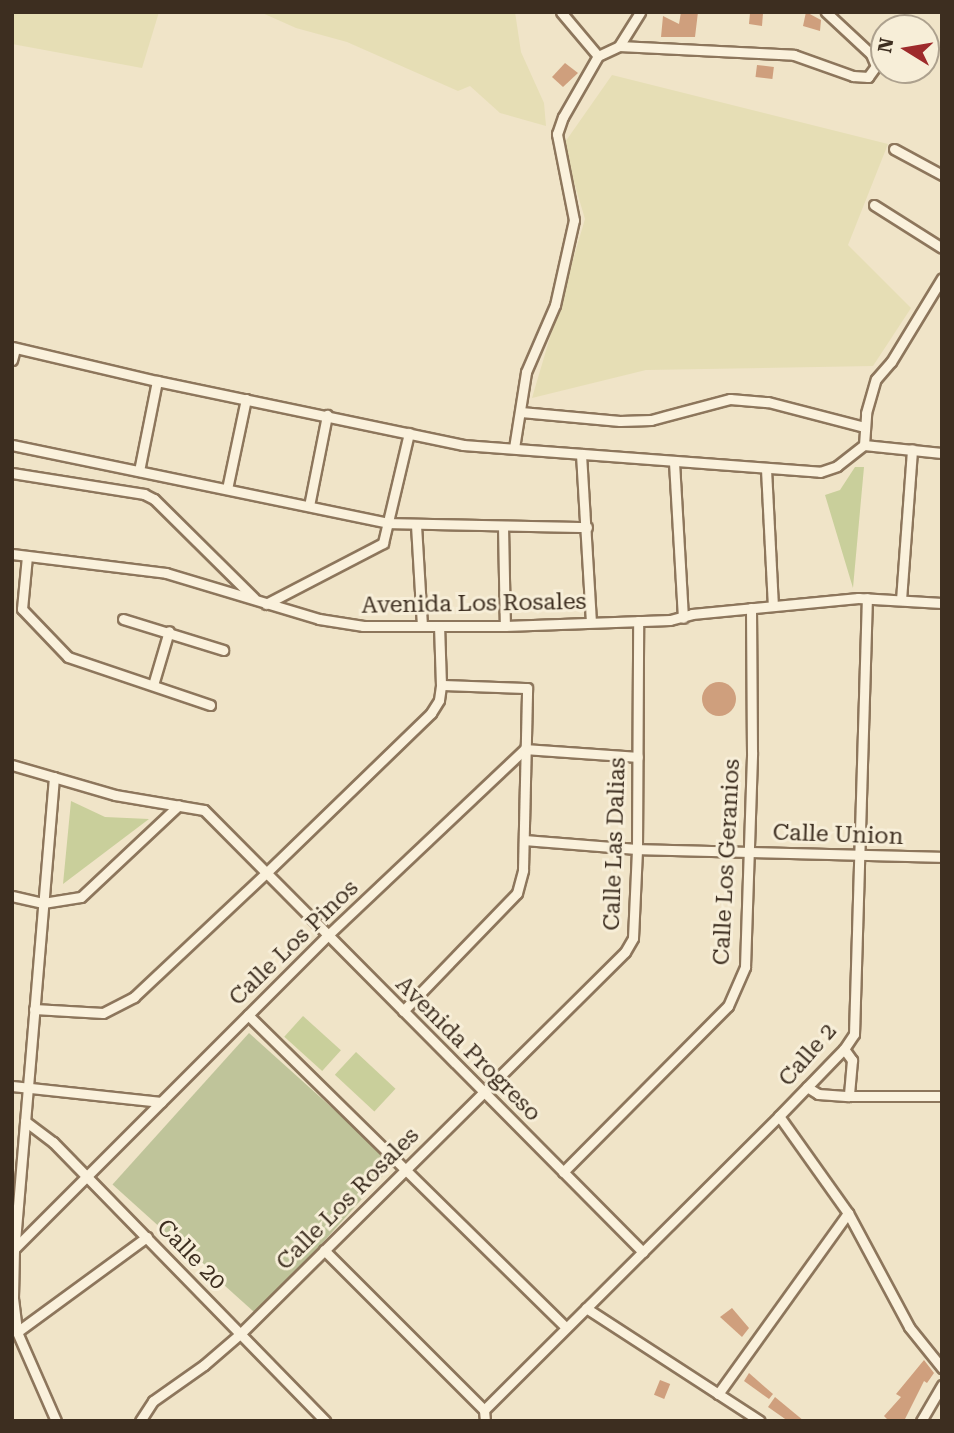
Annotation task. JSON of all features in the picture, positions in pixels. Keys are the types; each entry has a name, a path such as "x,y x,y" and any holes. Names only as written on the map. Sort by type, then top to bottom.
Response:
{"street":[{"path":"561,12 598,56"},
{"path":"619,46 640,12"},
{"path":"514,448 526,372 555,305 574,220 557,134 563,117 598,56 619,46 794,55 853,76 867,77 876,66 871,54 826,12"},
{"path":"894,149 942,176"},
{"path":"874,205 942,247"},
{"path":"864,445 866,413 876,379 891,362 942,278"},
{"path":"12,360 14,348 157,381 463,444 820,472 837,466 864,445 942,453"},
{"path":"139,471 157,381"},
{"path":"521,412 620,421 651,420 730,398 768,402 865,427"},
{"path":"227,489 246,399"},
{"path":"309,506 327,415"},
{"path":"267,604 383,543 409,433"},
{"path":"12,445 388,523 587,527"},
{"path":"901,600 912,449"},
{"path":"581,454 591,622"},
{"path":"674,462 683,618"},
{"path":"766,469 773,606"},
{"path":"12,473 144,494 154,499 256,601"},
{"path":"416,525 422,626"},
{"path":"503,526 505,626"},
{"name":"Avenida Los Rosales","path":"12,554 166,573 319,619 363,626 505,626 638,621 867,598 942,603"},
{"path":"27,556 21,600 25,614 68,657 210,705"},
{"name":"Calle 2","path":"484,1410 779,1116 844,1049 854,1034 862,855 867,598"},
{"name":"Calle Los Geranios","path":"563,1172 729,1006 745,967 752,712 751,608"},
{"path":"123,620 169,631 223,650"},
{"name":"Calle Las Dalias","path":"483,1092 625,952 633,939 637,849 638,621"},
{"path":"34,1009 103,1013 134,997 266,873 431,713 439,700 441,685 439,626"},
{"path":"153,685 169,631"},
{"path":"403,1011 517,893 523,870 527,688 441,685"},
{"path":"525,749 638,757"},
{"name":"Calle Los Pinos","path":"14,1249 327,936 525,749"},
{"name":"Avenida Progreso","path":"12,765 115,795 204,810 643,1252"},
{"path":"54,777 14,1249 13,1314 17,1332 56,1421"},
{"path":"12,896 43,903 81,897 179,805"},
{"name":"Calle Union","path":"524,840 637,849 942,857"},
{"path":"248,1016 566,1328"},
{"path":"844,1049 852,1060 849,1096"},
{"path":"12,1086 161,1102"},
{"path":"807,1087 818,1094 942,1096"},
{"name":"Calle Los Rosales","path":"140,1421 153,1401 204,1365 240,1334 483,1092"},
{"path":"779,1116 848,1213 909,1327 942,1368"},
{"name":"Calle 20","path":"24,1121 53,1142 325,1421"},
{"path":"718,1394 848,1213"},
{"path":"17,1332 146,1237"},
{"path":"324,1250 484,1410 485,1421"},
{"path":"586,1308 760,1421"},
{"path":"921,1421 942,1385"}],"shaded area":[{"path":"12,12 159,12 142,68 12,44"},
{"path":"260,12 515,12 521,52 544,103 546,126 500,113 470,86 458,91 347,42 296,28"},
{"path":"612,75 888,144 848,245 911,308 873,366 646,370 532,398 585,219 563,145"}],"green space":[{"path":"855,467 864,467 853,588 825,495 840,490"},
{"path":"71,801 105,817 149,819 63,884"},
{"path":"303,1016 341,1050 322,1071 284,1037"},
{"path":"249,1033 394,1163 257,1315 112,1185"},
{"path":"356,1052 395,1089 374,1111 335,1075"}],"building":[{"path":"681,12 698,12 695,37 661,37 663,16 679,24"},
{"path":"806,12 821,20 820,31 803,26"},
{"path":"750,13 763,13 762,26 749,24"},
{"path":"565,63 578,73 563,87 552,77"},
{"path":"757,65 774,67 772,79 756,77"},
{"path":"719,682 731,687 736,699 731,711 719,716 707,711 702,699 707,687"},
{"path":"732,1308 749,1328 742,1337 720,1317"},
{"path":"924,1360 934,1373 927,1383 924,1381 904,1421 889,1421 884,1416 901,1397 896,1394"},
{"path":"749,1373 773,1394 769,1399 744,1381"},
{"path":"660,1380 670,1384 664,1399 654,1395"},
{"path":"775,1397 804,1421 788,1421 768,1407"}]}
